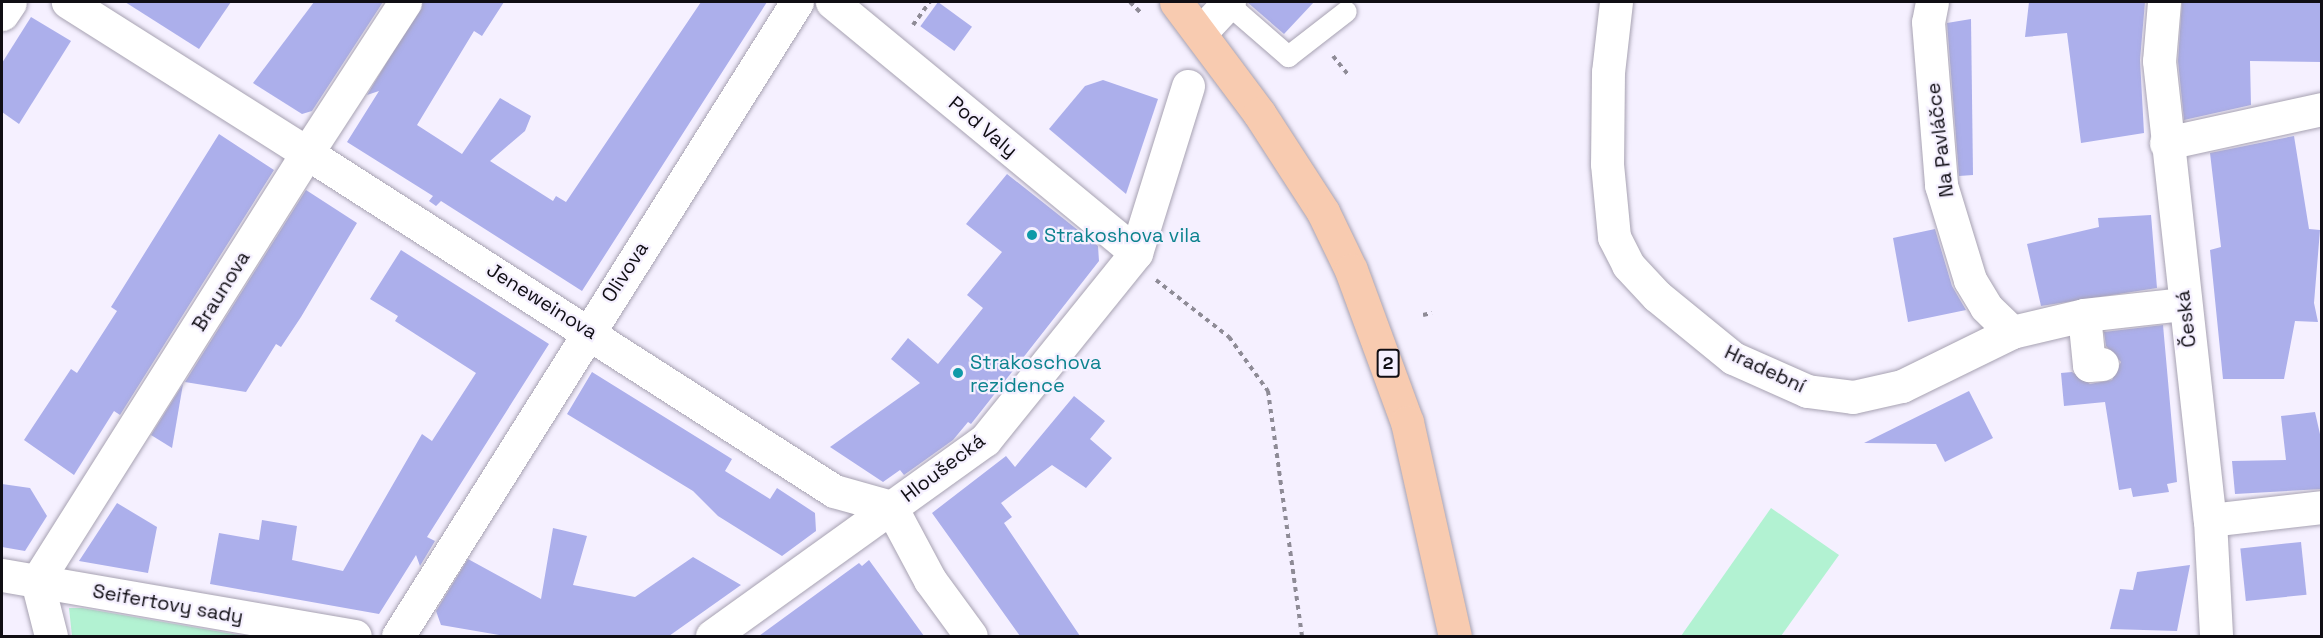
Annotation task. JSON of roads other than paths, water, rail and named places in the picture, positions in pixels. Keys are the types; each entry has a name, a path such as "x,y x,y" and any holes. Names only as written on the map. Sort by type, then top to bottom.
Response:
{"main road":[{"name":"2","path":"1176,2 1201,32 1323,212 1351,270 1407,422 1455,636"}],"street":[{"path":"2,15 10,2"},
{"name":"Jeneweinova","path":"68,2 588,330 834,491 891,507"},
{"name":"Braunova","path":"37,581 405,2"},
{"name":"Olivova","path":"398,636 588,330 797,2"},
{"name":"Pod Valy","path":"831,2 1136,252"},
{"path":"1201,32 1228,2"},
{"name":"Hradební","path":"1616,2 1608,72 1607,164 1614,237 1628,265 1689,326 1733,358 1807,391 1853,397 1902,386 2012,332 2084,315 2184,303"},
{"name":"Na Pavláčce","path":"1932,2 1928,22 1941,185 1970,280 1986,307 2012,332"},
{"name":"Česká","path":"2164,2 2159,40 2166,143 2210,520 2216,636"},
{"name":"Hloušecká","path":"712,636 985,440 1136,252 1188,86"},
{"path":"2166,143 2322,109"},
{"path":"2084,315 2089,365 2102,364"},
{"path":"891,507 930,580 971,636"},
{"path":"2210,520 2322,507"},
{"name":"Seifertovy sady","path":"2,575 355,636"},
{"path":"37,581 51,636"}],"lane":[{"path":"1228,2 1288,56 1346,11"}],"place":[{"name":"Strakoshova vila","path":"1032,235"},
{"name":"Strakoschova rezidence","path":"958,373"}]}
